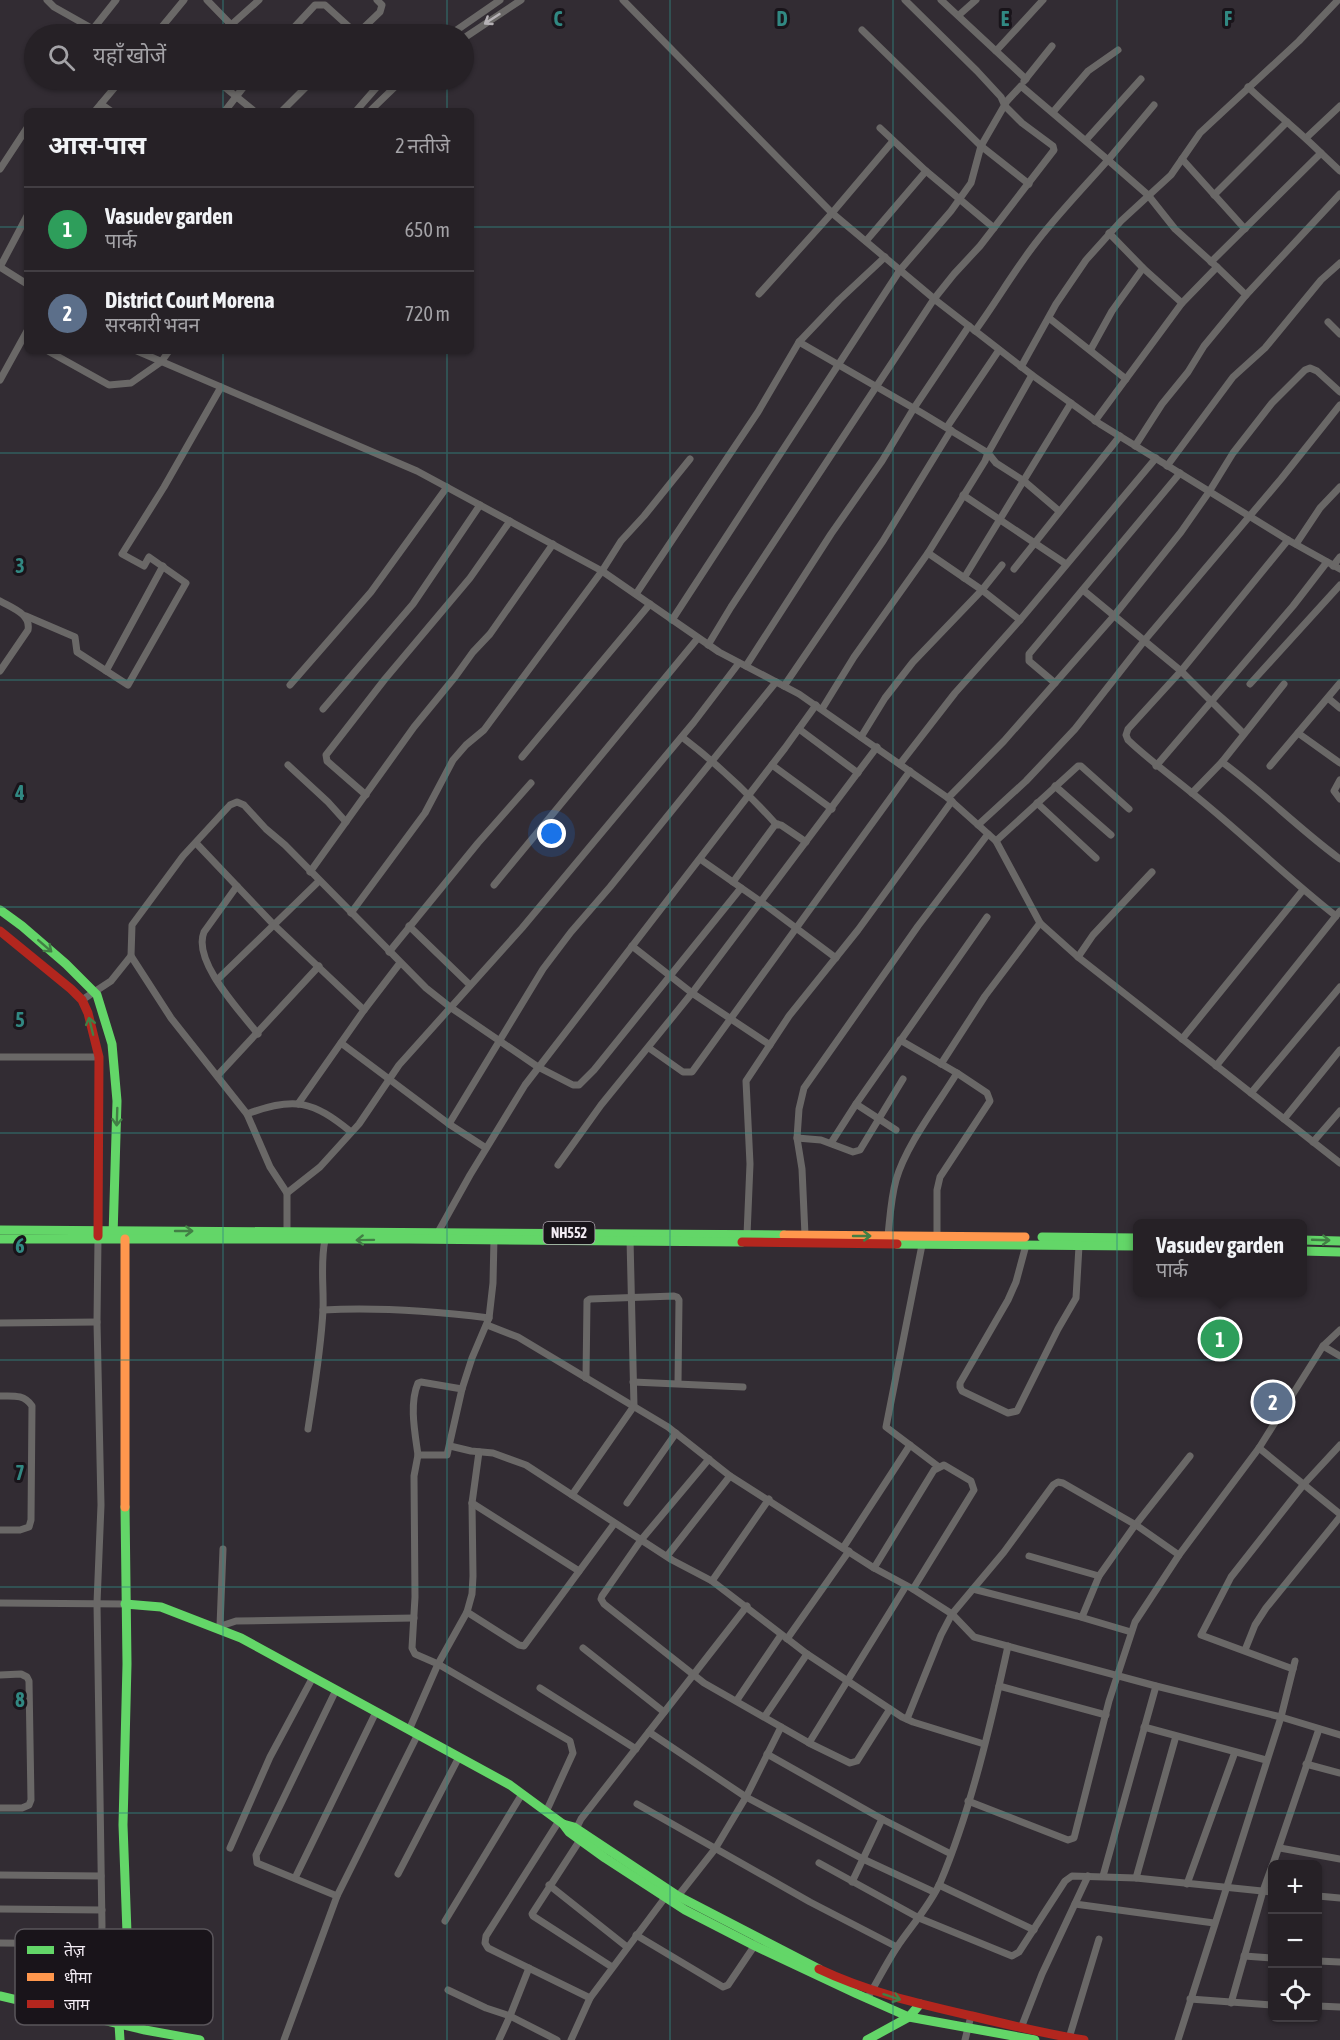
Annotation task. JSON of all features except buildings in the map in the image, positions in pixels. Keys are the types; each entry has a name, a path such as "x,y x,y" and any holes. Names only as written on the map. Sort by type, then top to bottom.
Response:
{"main road":[{"path":"0,910 31,933 97,995 112,1044 117,1101 113,1235"},
{"path":"0,932 71,988 82,1000 88,1013 99,1057 98,1235"},
{"name":"NH552","path":"0,1230 98,1235"},
{"name":"NH552","path":"0,1239 98,1235 437,1235 805,1240 922,1245 1133,1246"},
{"name":"NH552","path":"113,1235 125,1239 287,1235 325,1240 437,1235"},
{"name":"NH552","path":"805,1240 888,1235 1133,1238"},
{"path":"125,1239 127,1664 123,1825 127,1929"},
{"path":"1307,1240 1340,1241"},
{"path":"1307,1251 1340,1252"},
{"path":"125,1604 161,1607 218,1627 241,1638 510,1785 546,1812 576,1829 671,1895"},
{"path":"561,1822 568,1832 580,1840 671,1895 757,1943 867,1999 909,2017 1035,2040"},
{"path":"757,1943 872,1990 1021,2028 1084,2040"},
{"path":"0,1996 15,2000"},
{"path":"867,2040 909,2017 920,2004"},
{"path":"119,2025 120,2040"},
{"path":"123,2025 174,2038 200,2040"}],"street":[{"path":"47,0 54,7 83,24"},
{"path":"54,7 60,0"},
{"path":"101,24 116,0"},
{"path":"167,24 184,0"},
{"path":"207,0 229,24"},
{"path":"233,24 259,0"},
{"path":"367,24 380,12 382,5 377,0"},
{"path":"465,24 500,0"},
{"path":"474,31 521,0"},
{"path":"622,0 832,213 975,332 1095,421 1333,566"},
{"path":"708,645 934,299 1052,154 1053,146 1022,123 977,71 905,0"},
{"path":"941,0 996,51 1053,112 1148,195 1175,229 1246,295"},
{"path":"959,15 976,0"},
{"path":"996,51 1043,0"},
{"path":"1021,367 1048,318 1086,260 1109,233 1171,175 1200,133 1299,41 1338,0"},
{"path":"297,24 315,5 319,4 325,5 346,24"},
{"path":"862,30 981,146 1029,184"},
{"path":"672,620 900,270 951,212 971,183 981,146 1005,106 1052,46"},
{"path":"1053,112 1088,70 1118,50"},
{"path":"1086,140 1141,79"},
{"path":"1248,87 1340,171"},
{"path":"98,108 113,90"},
{"path":"227,90 250,108"},
{"path":"227,108 241,90"},
{"path":"285,108 303,90"},
{"path":"359,108 374,90"},
{"path":"372,108 391,90"},
{"path":"101,104 107,108"},
{"path":"975,332 1040,239 1154,105"},
{"path":"1306,138 1340,106"},
{"path":"1214,195 1287,122"},
{"path":"880,128 926,171 994,228"},
{"path":"0,170 24,133"},
{"path":"759,294 893,141"},
{"path":"1095,421 1182,303 1214,264 1245,229 1321,153"},
{"path":"1182,159 1245,229"},
{"path":"866,241 926,171"},
{"path":"1135,446 1204,346 1246,295 1340,194"},
{"path":"24,222 0,267 24,282"},
{"path":"1109,233 1182,303"},
{"path":"636,594 758,412 799,342 885,257"},
{"path":"1167,466 1233,377 1265,348 1321,280 1340,263"},
{"path":"1091,349 1127,288 1143,268"},
{"path":"1048,318 1126,378"},
{"path":"1328,322 1340,334"},
{"path":"287,1194 320,1167 351,1132 390,1078 450,1007 529,920 742,665 882,461 914,408 969,326"},
{"path":"0,380 24,337"},
{"path":"799,342 988,453 996,463 1024,481 1059,512"},
{"path":"15,354 24,350"},
{"path":"784,686 883,541 999,350"},
{"path":"53,354 109,385 131,383 161,362 167,354"},
{"path":"144,354 417,471 602,571 708,645 819,707 950,800 996,841 1040,923 1078,957 1340,1163"},
{"path":"747,1239 750,1164 746,1081 789,1016 836,958 950,800 1113,616 1181,532 1233,453 1272,404 1305,370 1310,368 1340,392"},
{"path":"437,1235 525,1085 799,729 819,707 928,553 985,461 1032,375"},
{"path":"0,601 26,616 75,637 77,652 128,685 186,583 149,557 144,566 122,554 164,487 221,387"},
{"path":"964,578 1071,404"},
{"path":"978,825 1026,781 1075,729 1144,641 1281,479 1340,405"},
{"path":"1014,569 1120,436"},
{"path":"900,764 955,693 1020,620 1156,458"},
{"path":"351,913 425,813 453,760 484,730 602,571 627,533 644,516 690,459"},
{"path":"1055,683 1029,661 1029,654 1180,474"},
{"path":"290,684 371,592 447,487"},
{"path":"1296,544 1320,508 1340,487"},
{"path":"963,495 1066,564"},
{"path":"322,709 413,604 480,505"},
{"path":"366,795 327,761 326,755 374,693 470,578 510,521"},
{"path":"1216,1066 1338,913 1303,890 1192,793 1156,766 1128,740 1126,735 1128,729 1181,671 1288,540"},
{"path":"310,872 414,727 490,634 553,544"},
{"path":"928,553 982,590 1020,620"},
{"path":"1156,766 1293,606 1340,557"},
{"path":"861,736 885,698 913,662 982,590 1002,565"},
{"path":"106,671 163,566"},
{"path":"1250,684 1340,585"},
{"path":"1083,591 1181,671 1243,733"},
{"path":"522,757 650,604"},
{"path":"0,671 28,630 26,616"},
{"path":"494,885 698,638"},
{"path":"449,1124 543,969 776,682"},
{"path":"1270,766 1340,683"},
{"path":"1192,793 1222,762 1284,684"},
{"path":"1328,698 1340,708"},
{"path":"799,729 858,773"},
{"path":"1298,733 1340,763"},
{"path":"682,737 713,760 749,794 775,823 806,842"},
{"path":"558,1165 832,809 876,747"},
{"path":"1222,762 1253,785 1313,839 1340,859"},
{"path":"288,765 346,822"},
{"path":"772,765 832,809"},
{"path":"996,841 1075,767 1081,766 1129,809"},
{"path":"649,1048 683,1072 692,1072 910,771"},
{"path":"1340,780 1334,790 1340,799"},
{"path":"389,952 484,836 531,783"},
{"path":"1054,786 1111,835"},
{"path":"287,1235 287,1194 270,1167 247,1114 171,1018 131,956 132,925 177,864 230,805 237,802 244,805 400,963 450,1007 538,1067 573,1085 583,1082 741,888"},
{"path":"1037,803 1096,858"},
{"path":"733,882 778,824"},
{"path":"805,1240 802,1169 797,1138 799,1109 804,1088 918,926 988,834"},
{"path":"196,843 274,925 364,1010"},
{"path":"700,859 836,958"},
{"path":"1078,957 1094,935 1152,872"},
{"path":"217,980 319,881"},
{"path":"237,886 204,932 201,940 207,964 258,1034"},
{"path":"1182,1039 1303,890"},
{"path":"831,1143 987,917"},
{"path":"941,1064 985,996 1040,923"},
{"path":"409,926 470,985"},
{"path":"632,946 692,993 770,1045"},
{"path":"82,1000 111,981 131,956"},
{"path":"298,1104 400,963"},
{"path":"218,1075 319,966"},
{"path":"1251,1093 1340,987"},
{"path":"900,1040 987,1093 990,1101 940,1177 937,1190 937,1236"},
{"path":"341,1043 449,1124 486,1148"},
{"path":"1284,1119 1340,1050"},
{"path":"0,1057 99,1057"},
{"path":"888,1235 897,1178 915,1142 957,1073"},
{"path":"797,1138 821,1140 853,1152 860,1150 903,1079"},
{"path":"247,1114 290,1102 315,1108 351,1132"},
{"path":"856,1104 896,1130"},
{"path":"1313,1142 1340,1111"},
{"path":"98,1235 101,1505 97,1603 101,1731 101,1929"},
{"path":"418,1455 447,1455 462,1389 488,1321 493,1282 494,1236"},
{"path":"572,1495 633,1406 630,1238"},
{"path":"308,1429 323,1310 322,1251 325,1240"},
{"path":"922,1245 886,1427 939,1467"},
{"path":"1026,1245 1016,1282 1008,1300 960,1383 962,1391 1008,1413 1017,1411 1076,1298 1079,1246"},
{"path":"586,1378 585,1305 587,1301 590,1299 677,1296 679,1300 678,1383"},
{"path":"323,1310 357,1308 427,1311 488,1321 676,1433 730,1476 874,1568 952,1614 974,1637 1281,1717 1340,1736"},
{"path":"0,1323 98,1322"},
{"path":"968,1801 1068,1840 1074,1838 1117,1675 1135,1622 1179,1555 1258,1448 1323,1346 1340,1330"},
{"path":"1323,1346 1340,1356"},
{"path":"633,1382 743,1387"},
{"path":"462,1389 418,1383 414,1404 418,1455 414,1476 416,1536 413,1652 438,1664 570,1741 573,1753 546,1812"},
{"path":"0,1396 19,1396 28,1399 32,1406 31,1520 29,1527 20,1530 0,1530"},
{"path":"627,1503 676,1433"},
{"path":"737,1700 846,1549 910,1445"},
{"path":"1293,1669 1201,1635 1231,1576 1304,1484 1340,1445"},
{"path":"450,1446 493,1453 521,1462 614,1524 712,1581 807,1654 890,1709 907,1719 984,1743"},
{"path":"1245,1650 1255,1625 1266,1608 1340,1516 1258,1448"},
{"path":"284,2040 337,1896 413,1732 438,1664 466,1612 472,1594 472,1503 479,1452"},
{"path":"1082,1617 1099,1576 1190,1456"},
{"path":"709,1459 641,1540 601,1599 604,1604 694,1676 809,1743 852,1763 857,1761 890,1709"},
{"path":"809,1743 847,1681 974,1490 971,1481 944,1465 934,1470 874,1568"},
{"path":"667,1556 730,1476"},
{"path":"907,1719 941,1635 952,1614 1004,1552 1053,1485 1058,1482 1063,1483 1136,1525 1179,1555"},
{"path":"712,1581 769,1499"},
{"path":"472,1503 579,1571"},
{"path":"466,1612 524,1646 614,1524"},
{"path":"223,1549 218,1627 236,1620 414,1618"},
{"path":"1029,1556 1099,1576"},
{"path":"973,1589 1131,1632"},
{"path":"0,1603 125,1604"},
{"path":"576,1829 581,1819 747,1606"},
{"path":"867,1999 897,1947 919,1918 939,1885 968,1801 1008,1646"},
{"path":"583,1648 664,1712"},
{"path":"765,1716 807,1654"},
{"path":"1178,2040 1281,1717 1295,1661"},
{"path":"0,1674 21,1674 27,1677 28,1681 31,1800 29,1805 22,1808 0,1808"},
{"path":"230,1848 270,1757 313,1677"},
{"path":"999,1686 1106,1715"},
{"path":"1103,1876 1156,1686"},
{"path":"540,1688 636,1749"},
{"path":"336,1690 256,1855 257,1863 337,1896"},
{"path":"295,1878 376,1712"},
{"path":"571,2040 590,1998 636,1935 715,1848 746,1797 781,1727"},
{"path":"1143,1727 1266,1760"},
{"path":"1275,1860 1319,1729"},
{"path":"649,1732 746,1797 863,1859 934,1893"},
{"path":"1136,1878 1176,1736"},
{"path":"1187,1884 1235,1752"},
{"path":"767,1754 882,1819 951,1854"},
{"path":"398,1874 459,1757"},
{"path":"1306,1764 1340,1773"},
{"path":"445,1921 522,1794"},
{"path":"637,1804 810,1902 897,1947"},
{"path":"852,1882 882,1819"},
{"path":"561,1822 485,1940 488,1948 590,1998"},
{"path":"580,1840 532,1912 533,1916 612,1967"},
{"path":"1280,1848 1340,1859"},
{"path":"819,1863 919,1918 1012,1956 1019,1952 1065,1881 1072,1876 1136,1878 1268,1892"},
{"path":"0,1875 101,1876"},
{"path":"1021,2028 1042,1974 1088,1876"},
{"path":"1231,2003 1268,1878"},
{"path":"549,1885 627,1947"},
{"path":"939,1885 1034,1930"},
{"path":"1322,1896 1340,1898"},
{"path":"1075,1904 1214,1923"},
{"path":"0,1909 102,1910"},
{"path":"636,1935 723,1987 729,1985 757,1943"},
{"path":"1069,2038 1099,1940"},
{"path":"0,1943 15,1943"},
{"path":"1244,1956 1268,1958"},
{"path":"1322,1961 1340,1962"},
{"path":"499,2040 529,1968"},
{"path":"448,1990 486,2008 510,2016 557,2040"},
{"path":"1190,2000 1268,2005"},
{"path":"1322,2006 1340,2007"},
{"path":"965,2040 971,2016"}],"traffic: fast":[{"path":"0,910 66,964 97,995 112,1044 117,1101 113,1236"},
{"path":"0,1230 784,1235"},
{"path":"1042,1237 1133,1238"},
{"path":"0,1239 742,1242"},
{"path":"1307,1240 1340,1241"},
{"path":"897,1244 1133,1246"},
{"path":"1307,1251 1340,1252"},
{"path":"125,1507 127,1664 123,1825 127,1929"},
{"path":"125,1604 161,1607 241,1638 510,1785 563,1824 574,1827 678,1896 819,1969"},
{"path":"563,1824 569,1832 605,1858 685,1910 857,1994 909,2017 1035,2040"},
{"path":"0,1996 15,2000"},
{"path":"867,2040 909,2017 920,2004"},
{"path":"119,2025 120,2040"},
{"path":"124,2025 200,2040"}],"traffic: slow":[{"path":"784,1235 1025,1237"},
{"path":"125,1239 125,1507"}],"traffic: jam":[{"path":"0,931 71,989 82,1000 88,1013 99,1057 98,1236"},
{"path":"742,1242 897,1244"},
{"path":"819,1969 875,1991 913,2002 1084,2040"}],"place":[{"name":"Vasudev garden","path":"1220,1339"},
{"name":"District Court Morena","path":"1273,1402"}]}
